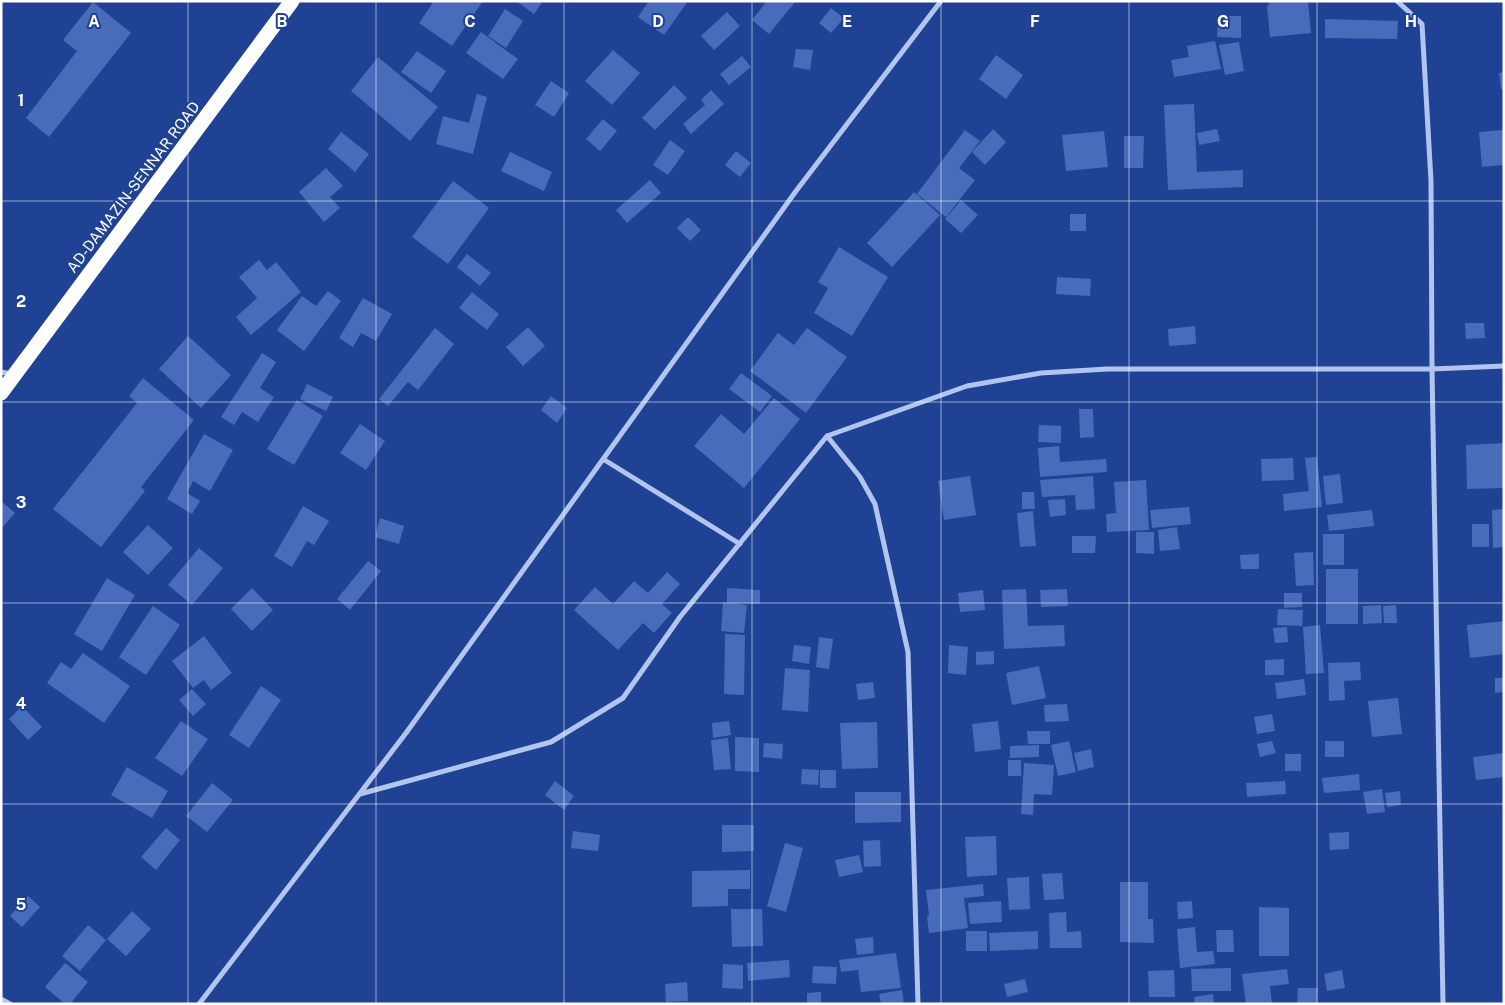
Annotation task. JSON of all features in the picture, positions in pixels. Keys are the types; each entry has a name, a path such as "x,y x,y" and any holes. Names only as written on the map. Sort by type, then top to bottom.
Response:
{"highway":[{"name":"AD-DAMAZIN-SENNAR ROAD","path":"1,393 8,373 292,1"}],"street":[{"path":"199,1004 412,725 796,191 942,1"},
{"path":"1397,1 1422,24 1431,180 1432,369 1443,1004"},
{"path":"360,794 550,742 623,698 680,617 826,436 967,386 1041,373 1107,369 1432,369 1504,366"},
{"path":"826,436 860,477 874,504 908,652 918,1004"},
{"path":"603,459 740,544"},
{"path":"1,999 10,1004"}],"building":[{"path":"434,1 483,1 452,46 419,23"},
{"path":"516,1 543,1 534,14"},
{"path":"649,1 688,1 664,35 638,17"},
{"path":"767,1 796,1 769,34 752,20"},
{"path":"1268,1 1308,1 1311,33 1270,37"},
{"path":"93,2 131,33 49,137 26,118 77,51 63,40"},
{"path":"831,8 844,18 831,33 819,23"},
{"path":"505,9 523,21 506,48 488,36"},
{"path":"727,12 740,26 714,50 701,36"},
{"path":"1218,16 1241,16 1241,38 1217,37"},
{"path":"1325,19 1398,21 1397,39 1325,38"},
{"path":"481,32 518,59 503,79 466,53"},
{"path":"1215,41 1221,69 1174,77 1171,60 1189,57 1187,46"},
{"path":"1239,42 1244,71 1225,75 1219,45"},
{"path":"796,49 813,50 810,70 793,67"},
{"path":"613,50 640,73 612,105 585,81"},
{"path":"417,51 446,71 431,93 401,72"},
{"path":"996,55 1023,75 1006,99 979,79"},
{"path":"742,56 751,67 729,85 720,74"},
{"path":"378,57 438,107 410,141 351,91"},
{"path":"1504,72 1504,89 1501,89 1499,73"},
{"path":"551,81 569,93 554,117 535,105"},
{"path":"674,85 687,98 655,130 642,118"},
{"path":"711,90 724,104 691,134 683,124 705,105 701,100"},
{"path":"477,94 487,97 473,154 436,144 443,116 469,123"},
{"path":"1194,104 1197,172 1243,170 1243,187 1168,190 1164,105"},
{"path":"603,119 617,131 600,151 586,139"},
{"path":"993,129 1006,142 985,165 972,152"},
{"path":"1217,129 1220,141 1199,145 1197,133"},
{"path":"965,130 980,141 959,168 975,180 946,217 917,194"},
{"path":"1503,130 1504,165 1482,167 1479,132"},
{"path":"1104,131 1108,167 1066,171 1062,135"},
{"path":"341,132 369,154 355,172 328,149"},
{"path":"1124,136 1144,136 1143,168 1124,168"},
{"path":"670,140 685,151 668,175 653,165"},
{"path":"736,151 751,163 740,177 725,165"},
{"path":"510,152 552,172 544,191 501,171"},
{"path":"326,168 343,186 330,197 340,208 324,222 299,192"},
{"path":"650,180 661,193 627,223 616,210"},
{"path":"453,181 489,208 448,264 412,237"},
{"path":"914,192 940,215 892,267 867,243"},
{"path":"961,200 978,215 961,233 945,219"},
{"path":"1070,214 1086,214 1086,231 1070,231"},
{"path":"688,217 701,230 690,241 677,228"},
{"path":"839,247 888,277 852,336 814,313 828,288 818,282"},
{"path":"467,254 491,273 480,286 457,267"},
{"path":"259,260 267,270 276,262 301,292 251,335 236,317 257,298 239,277"},
{"path":"1057,277 1091,279 1090,296 1056,294"},
{"path":"328,291 341,301 304,351 277,330 302,296 316,306"},
{"path":"472,292 499,314 487,330 459,308"},
{"path":"363,298 392,314 376,341 361,333 353,347 339,338"},
{"path":"1465,323 1484,323 1485,338 1466,339"},
{"path":"1195,326 1196,344 1169,346 1168,329"},
{"path":"528,327 545,346 523,366 506,347"},
{"path":"435,328 454,344 418,390 408,382 388,406 379,399"},
{"path":"807,328 847,357 806,413 750,371 778,333 794,345"},
{"path":"188,336 231,375 201,408 159,369"},
{"path":"262,353 276,362 260,388 274,397 258,422 242,412 234,425 221,417"},
{"path":"741,373 772,396 760,412 729,389"},
{"path":"143,378 194,420 141,487 145,491 101,547 53,509 137,403 129,396"},
{"path":"307,384 333,397 326,411 300,399"},
{"path":"551,396 567,408 557,423 541,410"},
{"path":"774,398 800,419 744,488 694,446 721,414 744,434"},
{"path":"297,400 323,416 294,465 267,449"},
{"path":"1079,409 1093,409 1094,437 1080,438"},
{"path":"360,424 385,441 366,470 340,453"},
{"path":"1039,425 1061,426 1061,443 1038,442"},
{"path":"204,434 233,450 210,491 193,481 187,493 200,501 192,514 167,499"},
{"path":"1504,443 1504,488 1467,489 1466,445"},
{"path":"1059,446 1060,462 1106,459 1107,472 1040,477 1038,448"},
{"path":"1317,457 1322,507 1284,511 1283,494 1309,491 1305,458"},
{"path":"1293,458 1294,480 1262,481 1261,459"},
{"path":"1340,474 1343,503 1326,505 1323,476"},
{"path":"970,476 976,515 944,520 938,481"},
{"path":"1093,476 1095,509 1076,510 1075,495 1042,497 1040,480"},
{"path":"1146,480 1149,530 1107,532 1106,514 1116,513 1114,482"},
{"path":"1022,492 1034,492 1035,509 1022,509"},
{"path":"1065,499 1066,515 1050,517 1048,500"},
{"path":"1,501 15,513 1,529"},
{"path":"303,506 329,521 314,545 307,541 292,567 274,556"},
{"path":"1189,507 1191,524 1152,528 1150,510"},
{"path":"1504,509 1504,547 1493,548 1492,510"},
{"path":"1372,510 1374,526 1329,531 1327,515"},
{"path":"1033,511 1036,546 1020,547 1017,513"},
{"path":"380,518 404,526 399,544 375,537"},
{"path":"1472,524 1489,524 1489,547 1472,547"},
{"path":"148,525 173,548 148,575 123,552"},
{"path":"1177,527 1180,549 1160,551 1158,530"},
{"path":"1136,532 1154,532 1154,554 1136,553"},
{"path":"1323,534 1344,534 1344,565 1323,565"},
{"path":"1072,536 1096,536 1095,553 1072,553"},
{"path":"199,548 223,568 192,605 168,585"},
{"path":"1313,552 1314,585 1296,586 1294,553"},
{"path":"1259,554 1259,569 1241,569 1240,555"},
{"path":"368,561 381,571 350,610 337,599"},
{"path":"1326,569 1358,569 1358,624 1326,624"},
{"path":"667,572 680,584 662,604 672,613 654,633 643,623 618,650 574,610 595,587 613,604 634,581 648,593"},
{"path":"107,578 135,595 102,651 74,634"},
{"path":"252,588 273,610 252,631 231,609"},
{"path":"727,588 760,590 760,604 731,603 747,605 744,633 721,631 723,602 727,603"},
{"path":"1026,589 1028,626 1064,625 1065,646 1004,649 1002,590"},
{"path":"1067,589 1068,606 1041,607 1040,590"},
{"path":"983,590 985,610 960,612 958,593"},
{"path":"1284,593 1302,593 1302,607 1284,608"},
{"path":"1381,605 1382,623 1363,624 1363,606"},
{"path":"1396,605 1397,623 1384,623 1383,606"},
{"path":"153,606 180,625 146,675 119,657"},
{"path":"1278,609 1303,610 1302,626 1277,625"},
{"path":"1504,621 1504,654 1470,658 1467,625"},
{"path":"1320,625 1324,673 1306,674 1303,627"},
{"path":"1287,627 1288,642 1275,643 1273,628"},
{"path":"725,634 745,635 744,695 724,694"},
{"path":"204,636 232,673 211,690 204,680 193,688 172,661"},
{"path":"819,637 833,639 829,669 816,667"},
{"path":"794,645 811,647 809,664 792,661"},
{"path":"949,645 968,647 966,675 948,673"},
{"path":"994,651 994,664 976,665 976,652"},
{"path":"83,653 130,686 104,723 47,683 61,662 71,669"},
{"path":"1284,659 1284,675 1265,675 1265,660"},
{"path":"1360,662 1361,680 1344,681 1345,700 1329,701 1328,663"},
{"path":"1039,666 1046,698 1012,705 1006,673"},
{"path":"785,668 810,670 808,712 782,710"},
{"path":"1495,678 1504,678 1504,692 1495,693"},
{"path":"1304,679 1306,695 1277,699 1275,683"},
{"path":"873,682 875,698 858,700 856,684"},
{"path":"261,686 281,700 249,748 229,735"},
{"path":"192,689 206,704 193,716 179,700"},
{"path":"1398,698 1402,734 1372,737 1368,701"},
{"path":"1067,704 1069,721 1045,722 1044,705"},
{"path":"22,706 42,727 28,740 9,719"},
{"path":"1272,714 1275,731 1257,734 1254,717"},
{"path":"181,721 208,739 182,776 155,758"},
{"path":"729,721 731,735 713,738 712,723"},
{"path":"998,721 1001,749 975,752 972,724"},
{"path":"877,722 878,768 842,769 840,723"},
{"path":"1027,731 1050,731 1050,744 1028,744"},
{"path":"735,737 759,738 759,772 735,771"},
{"path":"728,738 731,769 714,770 711,740"},
{"path":"1069,741 1076,772 1058,776 1051,745"},
{"path":"1272,741 1276,753 1260,757 1257,744"},
{"path":"1325,741 1344,741 1344,757 1325,757"},
{"path":"764,743 783,744 782,759 763,757"},
{"path":"1039,745 1039,757 1010,758 1010,746"},
{"path":"1091,749 1094,767 1078,771 1074,753"},
{"path":"1504,753 1504,777 1476,780 1473,757"},
{"path":"1285,754 1301,754 1301,771 1285,771"},
{"path":"1008,760 1021,760 1021,776 1008,776"},
{"path":"1024,763 1054,765 1052,795 1034,794 1033,815 1021,814"},
{"path":"127,767 168,791 152,818 111,795"},
{"path":"802,769 819,770 818,785 801,784"},
{"path":"820,770 836,770 836,788 820,788"},
{"path":"1359,774 1360,790 1324,793 1322,778"},
{"path":"555,781 574,796 564,810 545,795"},
{"path":"1285,781 1286,794 1247,797 1246,783"},
{"path":"212,783 233,800 207,832 186,816"},
{"path":"1382,789 1385,812 1367,814 1363,792"},
{"path":"1400,791 1401,805 1387,807 1385,793"},
{"path":"855,792 901,792 901,822 855,823"},
{"path":"722,825 754,825 754,851 722,852"},
{"path":"166,828 180,840 156,870 141,857"},
{"path":"573,831 600,835 598,851 571,848"},
{"path":"1349,832 1349,849 1330,850 1329,833"},
{"path":"996,836 997,875 967,877 965,837"},
{"path":"880,840 881,866 864,867 863,841"},
{"path":"785,843 803,848 786,912 767,906"},
{"path":"859,855 863,872 839,877 835,860"},
{"path":"750,870 750,889 728,889 728,906 692,907 692,871"},
{"path":"1062,873 1064,899 1044,900 1042,874"},
{"path":"1029,877 1030,909 1009,910 1007,878"},
{"path":"1120,882 1148,882 1148,919 1153,919 1154,943 1120,942"},
{"path":"983,884 984,896 964,898 968,928 929,933 926,890"},
{"path":"28,896 40,907 22,927 10,916"},
{"path":"1001,901 1002,922 970,924 968,903"},
{"path":"1192,901 1193,918 1178,919 1177,902"},
{"path":"1259,907 1289,908 1289,956 1259,956"},
{"path":"731,909 762,909 763,946 732,947"},
{"path":"132,911 151,929 126,956 107,939"},
{"path":"1066,912 1067,932 1081,931 1082,948 1050,948 1049,913"},
{"path":"88,925 106,940 80,971 62,956"},
{"path":"1195,927 1197,952 1213,951 1215,964 1180,968 1177,929"},
{"path":"1216,930 1233,930 1234,952 1217,952"},
{"path":"966,931 987,931 987,951 966,951"},
{"path":"1038,931 1038,949 990,951 989,933"},
{"path":"873,937 874,953 857,955 855,939"},
{"path":"896,953 901,988 861,992 858,970 841,972 839,960"},
{"path":"789,960 790,977 748,981 747,963"},
{"path":"65,963 88,982 70,1004 65,1004 45,987"},
{"path":"723,964 743,965 743,989 722,988"},
{"path":"813,966 837,967 836,984 812,983"},
{"path":"1231,968 1231,991 1192,991 1191,969"},
{"path":"1287,969 1289,984 1270,986 1272,1004 1246,1004 1242,974"},
{"path":"1174,970 1175,997 1149,997 1148,971"},
{"path":"1342,970 1345,988 1327,991 1324,974"},
{"path":"1025,979 1028,992 1007,997 1004,984"},
{"path":"687,982 688,1001 666,1002 665,984"},
{"path":"1298,988 1318,988 1317,1004 1297,1004"},
{"path":"902,990 904,1004 881,1004 879,994"},
{"path":"821,992 821,1004 807,1004 807,993"},
{"path":"1213,994 1214,1004 1195,1004 1194,997"}]}
